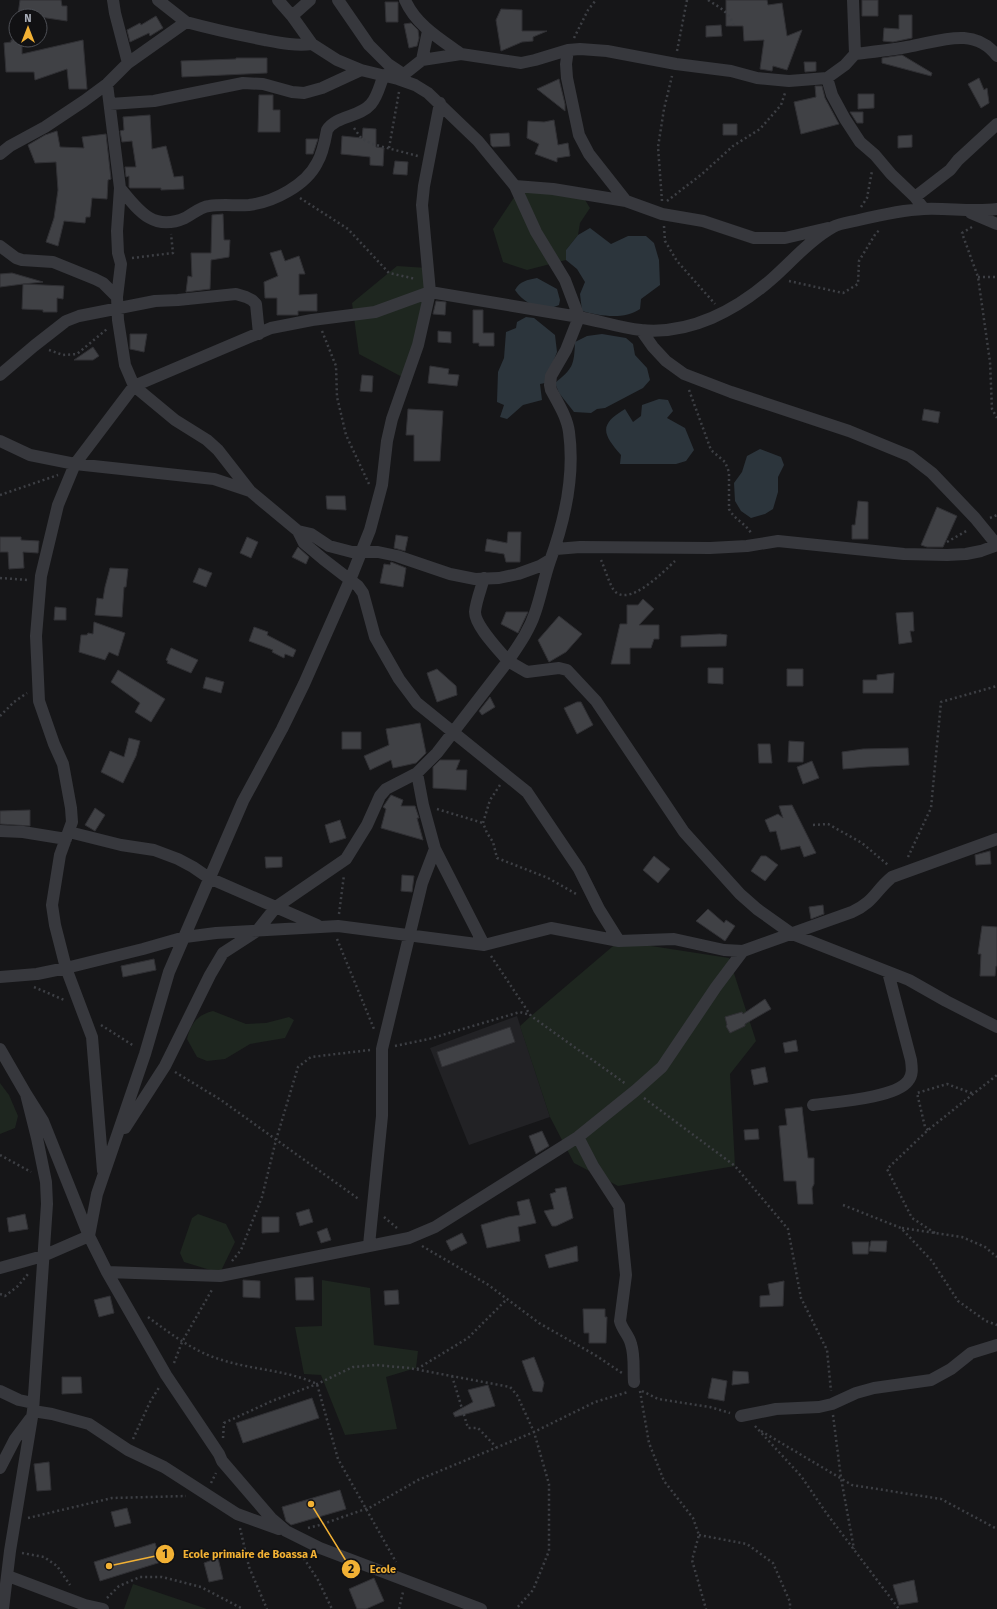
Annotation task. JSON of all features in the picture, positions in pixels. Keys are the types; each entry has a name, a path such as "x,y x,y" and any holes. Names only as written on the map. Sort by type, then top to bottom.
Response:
{"street":[{"path":"113,0 115,14 128,63"},
{"path":"158,0 186,22 246,37 301,46 312,44"},
{"path":"278,0 292,16 312,44 337,60 361,70 384,75 400,76 422,60 461,54 520,63 568,50 599,50 675,64 731,71 749,76 789,81 827,78 845,65 855,54 908,47 960,37 981,42 992,49 997,56"},
{"path":"292,16 308,2 320,0"},
{"path":"115,1144 164,1066 210,975 223,953 256,931 276,907 346,859 367,825 380,796 386,789 418,773 437,753 508,661 519,644 535,613 550,560 556,549 567,503 571,448 566,421 550,385 551,376 566,350 579,317 565,280 536,232 515,186 478,141 440,103 428,93 400,76 369,45 338,0"},
{"path":"405,0 411,11 428,31 461,54"},
{"path":"853,0 855,54"},
{"path":"0,154 10,146 66,113 107,84 128,63 186,22"},
{"path":"422,60 428,31"},
{"path":"568,50 566,78 579,135 588,154 626,201"},
{"path":"110,104 154,101 244,83 263,84 292,92 304,93 322,88 361,70"},
{"path":"120,188 143,215 150,219 170,223 187,217 207,206 250,205 274,200 306,177 315,167 327,130 330,126 337,120 349,118 372,103 384,75"},
{"path":"827,78 832,95 860,142 875,154 891,174 915,197 924,209"},
{"path":"107,84 120,188 117,231 118,253 121,264 117,308 122,353 134,386 156,406 218,450 250,490 298,531 304,543 358,586 364,593 375,637 399,679 418,703 527,792 579,869 599,909 619,941"},
{"path":"89,1236 97,1194 145,1054 169,972 243,801 301,690 350,580 370,530 382,485 387,441 392,420 418,346 429,287 422,205 424,186 440,103"},
{"path":"915,197 950,170 958,160 997,124"},
{"path":"515,186 553,189 626,201 662,214 703,221 754,238 785,238 881,215 924,209 997,209"},
{"path":"964,210 997,224"},
{"path":"103,1176 92,1037 66,968 55,925 52,905 60,855 72,822 63,764 54,744 40,701 36,636 40,582 58,505 74,468 134,386 283,325 375,312 429,287 641,330 667,330 684,327 723,313 741,304 811,244 834,227"},
{"path":"0,246 16,258 22,260 52,262 103,283 117,308"},
{"path":"0,375 66,321 79,316 155,301 236,294 252,300 256,304 259,334"},
{"path":"556,549 591,547 690,548 747,546 778,541 904,554 966,554 981,551 997,545 980,523 932,473 910,456 849,431 731,392 684,374 666,361 653,347 641,330"},
{"path":"0,441 30,455 74,468 214,479 250,490"},
{"path":"298,531 311,534 329,546 342,550 378,552 397,556 450,574 475,578 518,574 540,566 550,560"},
{"path":"484,578 475,611 476,617 490,640 508,661 527,672 558,668 567,670 596,701 684,832 740,894 757,909 792,934 909,980 997,1027"},
{"path":"418,773 423,805 435,849 484,945"},
{"path":"0,831 68,835 154,850 178,859 209,878 320,927"},
{"path":"0,977 36,974 66,968 137,951 185,937 216,933 338,926 484,945 551,928 619,941 674,939 704,946 743,952 864,907 873,899 883,884 892,878 997,839"},
{"path":"369,1245 374,1209 382,1116 382,1049 422,883 435,849"},
{"path":"107,1272 220,1276 410,1238 435,1227 578,1137 662,1067 716,987 743,952"},
{"path":"813,1105 883,1095 896,1090 908,1082 912,1071 911,1060 888,972"},
{"path":"0,1049 43,1121 89,1236 107,1272 166,1375 219,1454 222,1461 271,1518 286,1531"},
{"path":"3,1609 8,1576 5,1549 16,1521 32,1411 47,1204 46,1182 26,1094"},
{"path":"578,1137 593,1166 619,1206 626,1275 620,1321 622,1329 632,1344 637,1385"},
{"path":"0,1268 43,1256 89,1236"},
{"path":"741,1416 776,1409 819,1407 832,1404 856,1393 874,1388 931,1380 951,1369 971,1353 997,1345"},
{"path":"0,1391 19,1400 32,1411 52,1414 89,1424 128,1450 164,1467 237,1514 286,1531 320,1548 481,1609"},
{"path":"0,1468 14,1439 32,1411"},
{"path":"8,1576 85,1605 100,1608"}],"path":[{"path":"568,50 588,10 596,0"},
{"path":"687,0 675,64 664,109 658,147 662,206 702,174 733,146 760,129 781,105 789,81"},
{"path":"708,0 732,18 734,27"},
{"path":"389,148 399,92 400,76"},
{"path":"349,118 357,134 372,144 430,159"},
{"path":"848,223 867,198 875,154"},
{"path":"298,197 348,229 389,273 429,287"},
{"path":"662,214 665,241 677,261 723,313"},
{"path":"985,219 962,232 978,277 990,362 992,409 997,418"},
{"path":"121,264 128,258 173,253 170,223"},
{"path":"774,277 843,293 858,284 859,261 876,233 881,229"},
{"path":"978,277 997,277"},
{"path":"34,346 63,354 77,354 117,308"},
{"path":"312,320 320,328 336,366 337,397 346,435 377,502"},
{"path":"684,374 711,450 724,462 729,472 729,509 732,514 748,528 758,544"},
{"path":"0,495 74,468"},
{"path":"946,542 997,515"},
{"path":"591,547 599,555 614,590 621,594 631,595 644,588 690,548"},
{"path":"0,578 40,582"},
{"path":"0,716 14,702 39,684"},
{"path":"813,825 828,824 862,843 900,874 931,808 941,702 997,686"},
{"path":"510,779 500,785 492,796 483,822 487,834 493,842 497,858 548,878 599,909"},
{"path":"423,805 483,822"},
{"path":"484,945 531,1016 736,1166 788,1228 801,1298 827,1350 841,1478 854,1549"},
{"path":"33,987 65,1001"},
{"path":"85,1016 104,1026 145,1054"},
{"path":"170,1369 182,1342 220,1276 240,1250 262,1197 276,1140 298,1067 311,1057 382,1049"},
{"path":"164,1066 221,1100 374,1209 410,1238 487,1284 539,1323 595,1355 658,1399 710,1407 741,1416 758,1428 852,1485 941,1499 997,1529"},
{"path":"935,1233 912,1218 887,1169 928,1130 997,1074"},
{"path":"928,1130 925,1127 917,1093 947,1084 974,1094"},
{"path":"0,1154 46,1182"},
{"path":"843,1205 902,1228 962,1237 986,1247 997,1257"},
{"path":"902,1228 932,1261 958,1301 986,1321 997,1325"},
{"path":"0,1294 5,1296 18,1286 43,1256"},
{"path":"416,1369 468,1338 506,1299"},
{"path":"146,1315 182,1342 221,1360 302,1377 317,1384 338,1459 406,1581 399,1609"},
{"path":"16,1521 112,1498 192,1496 205,1493 222,1461 224,1423 272,1401 317,1384 353,1367 376,1365 416,1369 510,1387 517,1396 534,1432 549,1484 549,1551 533,1590 516,1609"},
{"path":"452,1376 468,1428 478,1428 497,1448"},
{"path":"307,1528 366,1509 418,1480 534,1432 595,1402 637,1385"},
{"path":"637,1385 649,1443 664,1481 693,1518 699,1535 692,1560 706,1609"},
{"path":"128,1450 156,1393"},
{"path":"758,1428 801,1476 827,1514 900,1609"},
{"path":"237,1514 249,1567 267,1609"},
{"path":"699,1535 747,1544 773,1563 790,1602 790,1609"},
{"path":"5,1549 44,1557 57,1566 71,1587"},
{"path":"298,1550 318,1580 332,1609"},
{"path":"100,1608 119,1586 140,1577 162,1577 201,1587 243,1609"}],"shaded area":[{"path":"532,189 582,195 590,208 580,223 578,235 566,250 566,260 527,270 503,262 493,229 517,193"},
{"path":"590,228 611,244 628,236 646,236 654,243 659,260 660,285 641,299 640,309 627,315 619,316 582,311 580,294 585,282 577,269 566,260 566,250 578,235"},
{"path":"397,266 427,268 426,295 404,378 359,354 352,303"},
{"path":"537,278 557,289 560,300 559,305 547,308 535,306 519,295 515,290 527,280"},
{"path":"526,317 534,318 555,335 557,352 545,383 540,384 542,400 523,405 507,419 500,417 504,405 497,402 498,372 504,358 506,332 516,328 517,322"},
{"path":"602,334 626,338 633,344 635,355 647,368 650,380 643,388 605,408 597,409 591,413 574,412 559,393 555,383 566,374 573,362 575,342 587,336"},
{"path":"659,399 668,400 673,411 667,418 685,428 694,450 686,461 676,464 620,464 621,455 607,435 607,425 610,420 625,409 633,422 641,416 642,405"},
{"path":"760,449 781,457 784,465 778,477 778,492 773,509 765,514 751,518 741,511 735,501 734,483 742,472 747,456"},
{"path":"619,941 729,958 756,1041 730,1074 735,1166 618,1186 574,1163 550,1117 520,1026"},
{"path":"213,1011 246,1024 266,1023 289,1017 294,1020 285,1038 250,1044 225,1059 207,1061 197,1057 187,1039 190,1028 196,1020 199,1017"},
{"path":"517,1016 550,1117 469,1145 430,1048"},
{"path":"0,1083 9,1095 18,1116 15,1128 0,1134"},
{"path":"198,1214 226,1224 235,1242 220,1273 184,1262 180,1253 192,1218"},
{"path":"322,1280 370,1288 374,1345 418,1351 416,1368 386,1377 397,1429 345,1435 321,1375 304,1374 295,1327 322,1326"},
{"path":"133,1584 207,1609 124,1609"}],"building":[{"path":"20,0 61,0 62,6 67,6 67,21 48,18 48,8 19,8"},
{"path":"726,0 767,0 768,5 782,3 787,36 802,30 787,70 773,66 772,71 760,69 764,40 744,41 743,26 726,26"},
{"path":"862,0 878,0 878,16 862,16"},
{"path":"385,2 398,2 398,22 386,22"},
{"path":"501,9 522,10 522,31 547,31 533,37 533,41 522,42 501,51 496,20"},
{"path":"899,15 912,15 912,38 893,42 883,41 884,28 899,29"},
{"path":"156,16 163,28 150,36 149,33 130,42 127,30 140,23 141,25"},
{"path":"411,23 418,30 419,38 417,46 409,48 404,24"},
{"path":"721,25 722,36 706,37 706,26"},
{"path":"83,40 87,89 69,89 67,69 35,80 34,72 6,72 4,43 8,42 8,48 22,48 22,54"},
{"path":"902,55 932,73 931,76 882,63 882,58"},
{"path":"267,58 267,73 182,77 181,61"},
{"path":"804,62 816,62 816,71 805,72"},
{"path":"979,78 984,90 987,88 989,103 981,108 968,84"},
{"path":"559,79 565,104 565,111 537,89"},
{"path":"815,86 822,86 825,98 839,124 801,134 794,102 816,97"},
{"path":"858,94 874,94 874,108 858,109"},
{"path":"259,95 273,95 273,110 280,110 280,132 258,132"},
{"path":"850,112 863,112 863,123 857,123"},
{"path":"150,115 152,149 166,146 174,177 183,176 184,189 161,190 161,188 129,187 129,176 126,177 125,167 136,167 132,141 122,142 120,131 124,130 123,117"},
{"path":"554,120 558,145 568,143 570,156 557,158 557,162 535,154 539,144 527,138 528,121 544,122"},
{"path":"723,124 737,124 737,135 723,135"},
{"path":"363,128 376,129 376,147 384,148 383,166 370,165 370,157 341,154 342,136 362,138"},
{"path":"57,131 60,147 84,148 82,137 106,134 111,179 108,180 107,199 92,198 90,217 86,217 85,223 64,221 58,246 46,242 54,218 58,190 56,162 35,163 28,145 45,135"},
{"path":"509,133 510,146 493,147 491,145 490,134"},
{"path":"912,135 912,147 898,148 898,136"},
{"path":"306,139 318,139 313,154 306,154"},
{"path":"395,161 408,162 407,175 393,174"},
{"path":"223,214 224,240 230,240 229,257 211,260 210,289 186,292 188,276 192,277 191,253 211,253 212,215"},
{"path":"281,250 285,261 299,256 305,274 299,274 299,295 317,294 317,311 298,311 298,315 277,315 277,298 265,298 264,282 278,276 270,253"},
{"path":"12,273 43,282 0,287 0,274"},
{"path":"23,284 64,286 63,299 57,298 57,312 22,309"},
{"path":"436,301 446,302 445,315 433,314"},
{"path":"473,310 483,310 483,333 494,333 494,346 479,346 479,343 473,343"},
{"path":"438,331 451,332 451,343 438,342"},
{"path":"130,334 147,334 144,352 130,349"},
{"path":"93,347 99,356 93,360 74,360"},
{"path":"430,366 449,369 448,374 459,375 457,386 428,383"},
{"path":"362,375 373,376 372,392 360,391"},
{"path":"408,409 443,411 440,461 414,461 414,435 406,435"},
{"path":"924,409 940,412 938,423 922,420"},
{"path":"326,496 345,496 346,510 327,509"},
{"path":"858,501 868,502 868,539 852,539 852,525 855,525"},
{"path":"937,507 957,516 943,547 927,547 921,545"},
{"path":"508,532 521,532 520,562 506,562 504,554 485,551 487,539 507,543"},
{"path":"396,535 408,537 405,551 394,548"},
{"path":"0,537 21,537 21,540 39,541 38,553 23,552 24,568 9,569 8,552 0,552"},
{"path":"247,537 258,542 251,558 240,553"},
{"path":"298,547 309,557 306,564 292,557"},
{"path":"391,562 406,568 403,587 380,583 384,564 390,565"},
{"path":"110,568 128,569 126,587 124,587 122,617 95,615 97,598 103,599"},
{"path":"199,568 212,573 206,587 193,582"},
{"path":"643,599 654,609 639,625 659,625 659,639 654,639 651,648 630,648 630,664 611,664 620,624 627,624 627,605 638,605"},
{"path":"55,607 66,608 66,620 54,620"},
{"path":"506,612 528,612 518,633 501,624"},
{"path":"913,612 914,631 910,631 912,642 899,644 896,613"},
{"path":"559,616 582,634 566,652 549,662 538,640"},
{"path":"94,622 125,633 118,656 109,652 105,660 79,652 81,635 87,635 88,633 93,634"},
{"path":"254,627 268,632 267,635 296,650 293,657 285,654 284,658 272,652 273,650 249,641"},
{"path":"727,635 726,646 681,647 681,636"},
{"path":"171,648 198,660 191,673 167,663 168,661 166,660"},
{"path":"708,668 723,668 723,684 708,683"},
{"path":"437,669 456,686 457,695 437,702 427,673"},
{"path":"787,669 803,669 803,686 787,686"},
{"path":"118,670 165,699 151,722 135,712 140,703 111,682"},
{"path":"894,673 893,693 863,693 863,680 877,680 877,675"},
{"path":"206,677 224,682 221,693 203,688"},
{"path":"490,697 495,707 482,715 479,711"},
{"path":"577,702 581,702 593,725 577,734 564,708"},
{"path":"420,723 426,753 416,763 393,768 391,760 370,770 364,756 389,745 386,729"},
{"path":"342,732 361,732 361,749 342,749"},
{"path":"129,738 140,741 136,756 123,783 101,772 110,751 124,757"},
{"path":"789,741 804,742 803,762 788,762"},
{"path":"758,744 770,744 772,763 759,763"},
{"path":"908,748 909,765 843,769 842,752 863,749"},
{"path":"440,760 460,760 456,770 467,770 466,790 433,788 433,767"},
{"path":"812,761 819,778 803,784 797,767"},
{"path":"391,795 403,800 401,806 415,806 423,840 381,828 386,809 383,807"},
{"path":"792,805 816,853 804,857 800,846 781,850 776,831 770,832 765,820 778,814 783,818 779,806"},
{"path":"95,808 105,815 95,831 85,825"},
{"path":"30,810 30,826 0,824 0,811"},
{"path":"340,820 346,838 330,843 325,825"},
{"path":"990,851 991,864 976,865 975,855"},
{"path":"654,856 670,869 658,883 643,870"},
{"path":"761,856 766,856 778,865 765,881 751,871"},
{"path":"265,857 282,857 282,867 266,868"},
{"path":"402,875 414,876 412,892 401,891"},
{"path":"823,905 824,914 811,919 809,907"},
{"path":"708,909 724,923 726,920 735,926 725,941 696,921"},
{"path":"982,926 997,927 997,966 995,976 980,976 981,954 978,954"},
{"path":"154,959 156,970 123,977 121,966"},
{"path":"765,999 771,1009 745,1024 745,1026 730,1033 726,1026 725,1017 742,1012 743,1014"},
{"path":"510,1027 515,1042 442,1067 437,1052"},
{"path":"796,1040 798,1051 785,1053 783,1043"},
{"path":"765,1067 768,1082 754,1085 751,1070"},
{"path":"802,1107 808,1158 814,1158 814,1184 812,1188 813,1204 798,1204 796,1181 784,1181 779,1126 787,1125 785,1109"},
{"path":"758,1129 759,1139 745,1140 744,1130"},
{"path":"542,1131 549,1146 536,1154 529,1136"},
{"path":"566,1187 573,1218 556,1226 552,1226 544,1211 554,1209 550,1194 556,1192 555,1189"},
{"path":"529,1199 536,1223 518,1227 520,1241 487,1248 481,1225 520,1215 517,1202"},
{"path":"309,1209 313,1222 300,1226 296,1213"},
{"path":"25,1214 28,1229 9,1232 7,1218"},
{"path":"262,1217 279,1217 279,1232 262,1233"},
{"path":"327,1228 331,1240 321,1243 317,1232"},
{"path":"462,1233 467,1243 451,1251 446,1241"},
{"path":"871,1241 887,1241 886,1252 869,1251"},
{"path":"852,1242 869,1242 868,1254 853,1254"},
{"path":"577,1246 578,1261 549,1268 545,1255"},
{"path":"313,1277 314,1300 296,1300 295,1278"},
{"path":"243,1280 260,1281 260,1298 243,1297"},
{"path":"784,1281 783,1306 760,1307 760,1296 770,1295 768,1284"},
{"path":"398,1290 399,1304 385,1305 384,1291"},
{"path":"110,1296 114,1313 99,1317 94,1300"},
{"path":"583,1309 605,1309 605,1317 607,1317 606,1343 589,1343 589,1333 584,1333"},
{"path":"534,1357 544,1383 542,1392 533,1391 522,1361"},
{"path":"733,1371 748,1372 749,1383 732,1385"},
{"path":"62,1377 81,1377 82,1393 62,1394"},
{"path":"712,1378 727,1381 724,1401 708,1398"},
{"path":"488,1385 495,1406 455,1417 453,1413 473,1402 468,1390"},
{"path":"312,1398 319,1418 243,1443 236,1423"},
{"path":"49,1462 51,1490 37,1491 34,1464"},
{"path":"340,1490 346,1509 291,1525 286,1521 282,1507"},
{"path":"127,1508 131,1523 115,1527 111,1512"},
{"path":"155,1543 161,1562 100,1581 94,1562"},
{"path":"218,1558 223,1579 209,1582 204,1563"},
{"path":"374,1578 384,1601 366,1609 357,1609 349,1589"},
{"path":"914,1580 918,1602 899,1605 893,1585"}],"place":[{"name":"Ecole","path":"311,1504"},
{"name":"Ecole primaire de Boassa A","path":"109,1566"}]}
